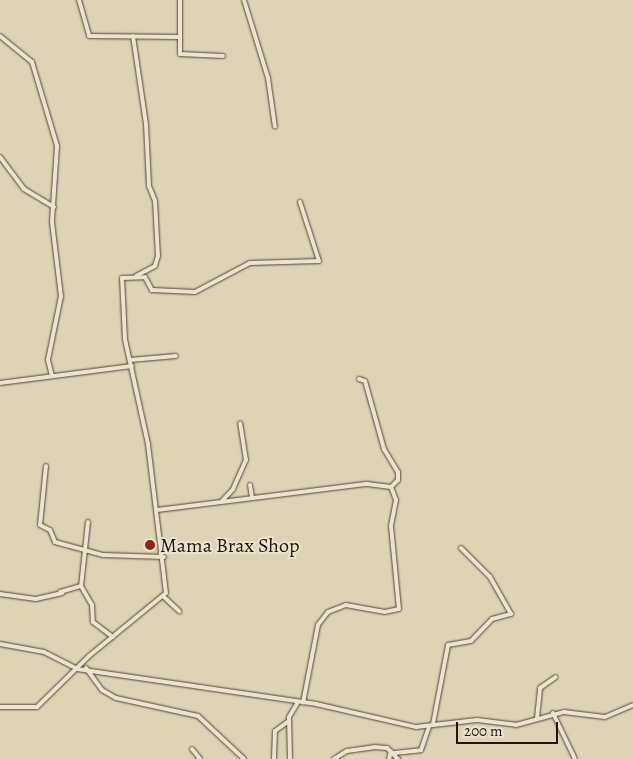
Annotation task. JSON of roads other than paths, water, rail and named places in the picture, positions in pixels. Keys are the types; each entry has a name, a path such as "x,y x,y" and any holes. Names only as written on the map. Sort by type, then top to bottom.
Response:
{"street":[{"path":"79,0 87,36 179,37"},
{"path":"180,0 179,37 182,55 222,56"},
{"path":"244,0 268,78 275,127"},
{"path":"0,36 28,58 35,71 57,146 52,232 61,296 48,360 52,376"},
{"path":"133,36 146,124 149,186 155,201 158,256 155,266 135,276"},
{"path":"0,156 24,189 54,207"},
{"path":"179,611 164,597 164,558 130,360 121,286 124,277 135,276 147,278 152,290 195,292 250,263 318,261 300,202"},
{"path":"130,360 176,356"},
{"path":"0,383 132,366"},
{"path":"157,510 367,484 390,487 398,480 398,472 384,449 365,381 359,378"},
{"path":"222,501 234,488 246,460 240,423"},
{"path":"46,466 40,525 50,530 55,542 84,551 164,558"},
{"path":"250,485 252,498"},
{"path":"274,759 275,731 289,720 301,702 318,625 328,612 346,605 385,612 399,609 391,526 396,500 390,487"},
{"path":"88,522 81,586 92,605 93,622 113,638"},
{"path":"433,724 448,644 471,641 492,619 511,614 490,577 461,548"},
{"path":"56,595 81,586"},
{"path":"0,594 30,599 62,593"},
{"path":"0,707 37,708 113,638 164,597"},
{"path":"0,644 44,652 78,669 86,668 301,702 429,727"},
{"path":"86,668 98,686 116,698 198,716 244,759"},
{"path":"537,718 540,688 556,677"},
{"path":"334,759 347,751 374,747 392,752 421,750 429,727 433,724 477,720 516,724 553,713 605,717 633,705"},
{"path":"553,713 575,759"},
{"path":"289,720 290,759"},
{"path":"192,749 200,759"},
{"path":"388,759 392,752"},
{"path":"392,752 398,759"}],"place":[{"name":"Mama Brax Shop","path":"150,545"}]}
